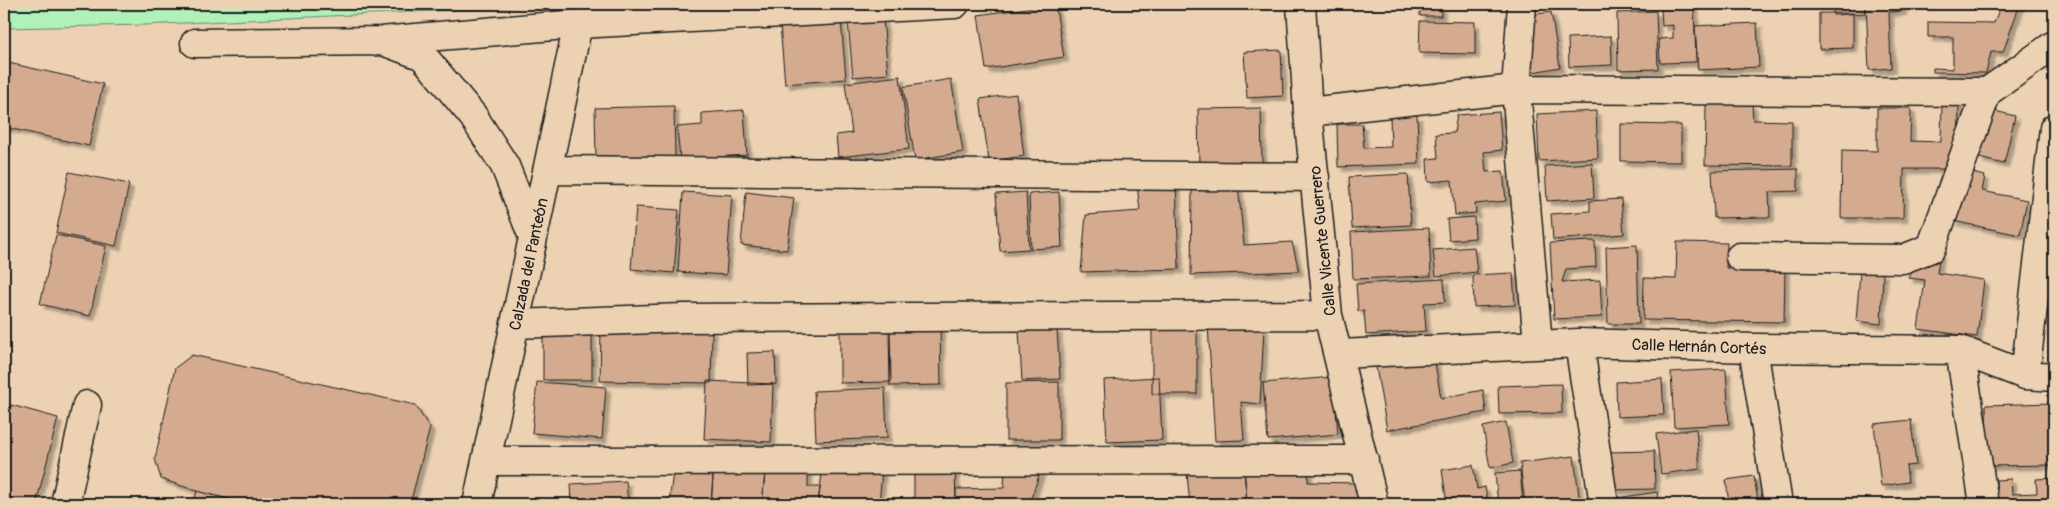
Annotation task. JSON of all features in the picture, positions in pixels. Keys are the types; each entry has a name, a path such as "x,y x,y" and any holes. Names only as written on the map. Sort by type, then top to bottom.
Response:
{"street":[{"path":"195,44 381,41 578,24 955,4"},
{"name":"Calle Vicente Guerrero","path":"1301,4 1308,112 1328,314 1374,504"},
{"path":"1522,4 1516,89 1538,344"},
{"name":"Calzada del Panteón","path":"477,504 578,24"},
{"path":"381,41 422,56 473,116 505,166 533,237"},
{"path":"1740,257 1903,258 1931,248 1987,92 2054,45"},
{"path":"1308,112 1516,89 1987,92"},
{"path":"2025,374 2054,128"},
{"path":"548,170 1315,177"},
{"path":"514,324 683,318 1328,314"},
{"path":"1578,343 1604,504"},
{"name":"Calle Hernán Cortés","path":"1339,354 1578,343 1753,348 1960,350 2025,374 2054,377"},
{"path":"1753,348 1778,504"},
{"path":"1960,350 1984,504"},
{"path":"65,504 87,405"},
{"path":"487,461 1364,460"}],"green space":[{"path":"4,4 579,4 144,25 4,28"}],"building":[{"path":"1055,4 1064,57 986,69 978,15"},
{"path":"1420,4 1440,4 1441,16 1420,16"},
{"path":"1833,4 1864,4 1865,13 1833,15"},
{"path":"1866,4 1902,4 1902,11 1889,12 1891,68 1869,70"},
{"path":"2001,4 2020,4 2003,52 1991,52 1986,73 1933,72 1933,68 1953,69 1953,37 1928,37 1928,22 1994,23"},
{"path":"1694,6 1696,62 1660,63 1659,39 1673,38 1673,25 1662,26 1661,8"},
{"path":"1656,11 1658,69 1618,70 1617,13"},
{"path":"1551,12 1560,67 1533,72 1523,16"},
{"path":"1819,13 1853,13 1853,48 1819,49"},
{"path":"883,19 888,74 853,77 848,22"},
{"path":"841,20 846,79 785,84 780,25"},
{"path":"1420,21 1475,22 1475,54 1419,53"},
{"path":"1757,23 1759,67 1698,70 1695,26"},
{"path":"1611,36 1612,65 1569,67 1568,38"},
{"path":"1281,50 1283,96 1247,98 1244,52"},
{"path":"4,62 103,84 89,146 4,127"},
{"path":"900,76 909,149 838,157 836,135 852,133 845,83"},
{"path":"951,79 963,152 915,160 903,87"},
{"path":"1016,94 1024,156 989,161 980,99"},
{"path":"1942,100 1959,100 1958,169 1904,169 1903,218 1841,218 1842,150 1877,151 1877,108 1911,108 1910,141 1941,142"},
{"path":"1706,104 1752,104 1753,120 1792,121 1792,166 1705,165"},
{"path":"674,106 675,157 596,159 595,108"},
{"path":"1261,108 1262,165 1199,167 1198,109"},
{"path":"744,110 747,155 680,159 677,127 702,125 702,113"},
{"path":"1991,110 2015,116 2004,164 1979,158"},
{"path":"1596,111 1598,158 1539,161 1537,114"},
{"path":"1499,112 1502,150 1484,152 1486,172 1503,171 1506,201 1475,204 1476,213 1455,215 1452,180 1428,182 1427,159 1438,158 1436,134 1454,133 1457,115"},
{"path":"1417,115 1419,164 1338,167 1337,124 1362,124 1364,148 1391,147 1390,116"},
{"path":"1621,124 1681,125 1681,162 1621,161"},
{"path":"1592,163 1594,198 1547,201 1545,166"},
{"path":"1798,169 1798,191 1769,192 1770,217 1714,218 1712,171"},
{"path":"1964,171 1985,176 1982,191 2027,200 2020,235 1953,221"},
{"path":"69,172 129,184 116,246 56,233"},
{"path":"1408,174 1411,225 1352,228 1349,177"},
{"path":"1176,181 1179,269 1081,272 1086,215 1140,211 1137,184"},
{"path":"1238,186 1244,245 1292,242 1299,271 1191,275 1192,188"},
{"path":"683,192 732,195 726,275 678,272"},
{"path":"746,192 794,198 787,250 741,245"},
{"path":"1026,192 1029,249 1000,251 996,194"},
{"path":"1059,192 1062,247 1031,249 1029,194"},
{"path":"1621,199 1624,234 1553,240 1551,214 1590,211 1590,201"},
{"path":"636,207 679,210 674,273 631,269"},
{"path":"1474,217 1475,238 1449,240 1447,219"},
{"path":"1429,228 1431,276 1353,279 1351,232"},
{"path":"56,235 106,246 90,316 40,304"},
{"path":"1595,241 1596,267 1566,269 1562,282 1600,280 1602,317 1554,319 1550,243"},
{"path":"1677,242 1727,243 1726,268 1785,269 1784,322 1643,320 1644,278 1676,279"},
{"path":"1637,245 1639,324 1608,324 1606,247"},
{"path":"1474,247 1477,272 1436,276 1433,250"},
{"path":"1940,252 1937,273 1984,280 1977,337 1918,329 1925,280 1908,278 1918,262"},
{"path":"1860,272 1883,272 1881,324 1856,321"},
{"path":"1513,273 1515,305 1474,307 1473,275"},
{"path":"1444,279 1445,302 1424,303 1426,331 1366,335 1364,311 1358,311 1356,284"},
{"path":"840,324 890,324 891,382 840,383"},
{"path":"1208,325 1264,328 1260,404 1241,402 1244,440 1215,441"},
{"path":"940,326 941,385 890,386 889,328"},
{"path":"592,327 592,380 543,380 543,328"},
{"path":"601,329 712,330 711,383 600,381"},
{"path":"1057,329 1060,379 1022,381 1019,331"},
{"path":"1197,329 1197,394 1152,394 1152,330"},
{"path":"775,352 776,384 748,385 747,353"},
{"path":"192,355 415,405 430,428 410,504 247,504 161,479 155,459 175,368"},
{"path":"1434,357 1441,398 1483,390 1486,412 1387,430 1376,367"},
{"path":"1726,369 1729,424 1674,427 1671,372"},
{"path":"1159,377 1162,440 1107,442 1104,380"},
{"path":"1333,377 1338,434 1268,440 1263,383"},
{"path":"1662,379 1664,415 1617,417 1616,382"},
{"path":"707,381 773,384 771,442 704,439"},
{"path":"537,382 606,387 602,439 532,433"},
{"path":"1059,382 1059,440 1006,440 1006,383"},
{"path":"1561,384 1562,413 1499,414 1498,386"},
{"path":"885,388 887,438 816,441 814,391"},
{"path":"2054,403 2054,465 1987,466 1986,405"},
{"path":"11,405 58,418 36,504 4,504 4,434"},
{"path":"1911,420 1916,465 1906,466 1908,482 1881,486 1874,424"},
{"path":"1506,422 1513,463 1490,468 1483,427"},
{"path":"1696,429 1700,469 1661,474 1656,434"},
{"path":"1654,451 1655,489 1608,490 1607,452"},
{"path":"1574,456 1580,504 1525,504 1520,463"},
{"path":"714,463 766,463 762,504 711,504"},
{"path":"714,463 711,504 669,504 674,464"},
{"path":"766,463 808,464 808,487 820,487 818,504 762,504"},
{"path":"1473,465 1477,489 1485,487 1488,504 1447,504 1442,470"},
{"path":"1308,468 1308,482 1356,483 1359,504 1247,504 1244,469"},
{"path":"914,469 955,469 956,504 914,504"},
{"path":"1005,469 1041,470 1029,504 956,504 956,489 1004,488"},
{"path":"1244,469 1247,504 1190,504 1187,474"},
{"path":"882,471 879,504 818,504 822,473"},
{"path":"1520,471 1523,504 1498,504 1495,473"},
{"path":"1754,476 1758,501 1729,504 1726,480"},
{"path":"2054,478 2054,504 1997,504 1996,480 2011,479 2012,494 2037,493 2036,479"},
{"path":"626,481 628,504 572,504 571,484"},
{"path":"197,491 247,504 193,504"},
{"path":"1657,492 1659,504 1617,504 1616,498"},
{"path":"1918,497 1919,504 1887,504 1886,500"}]}
